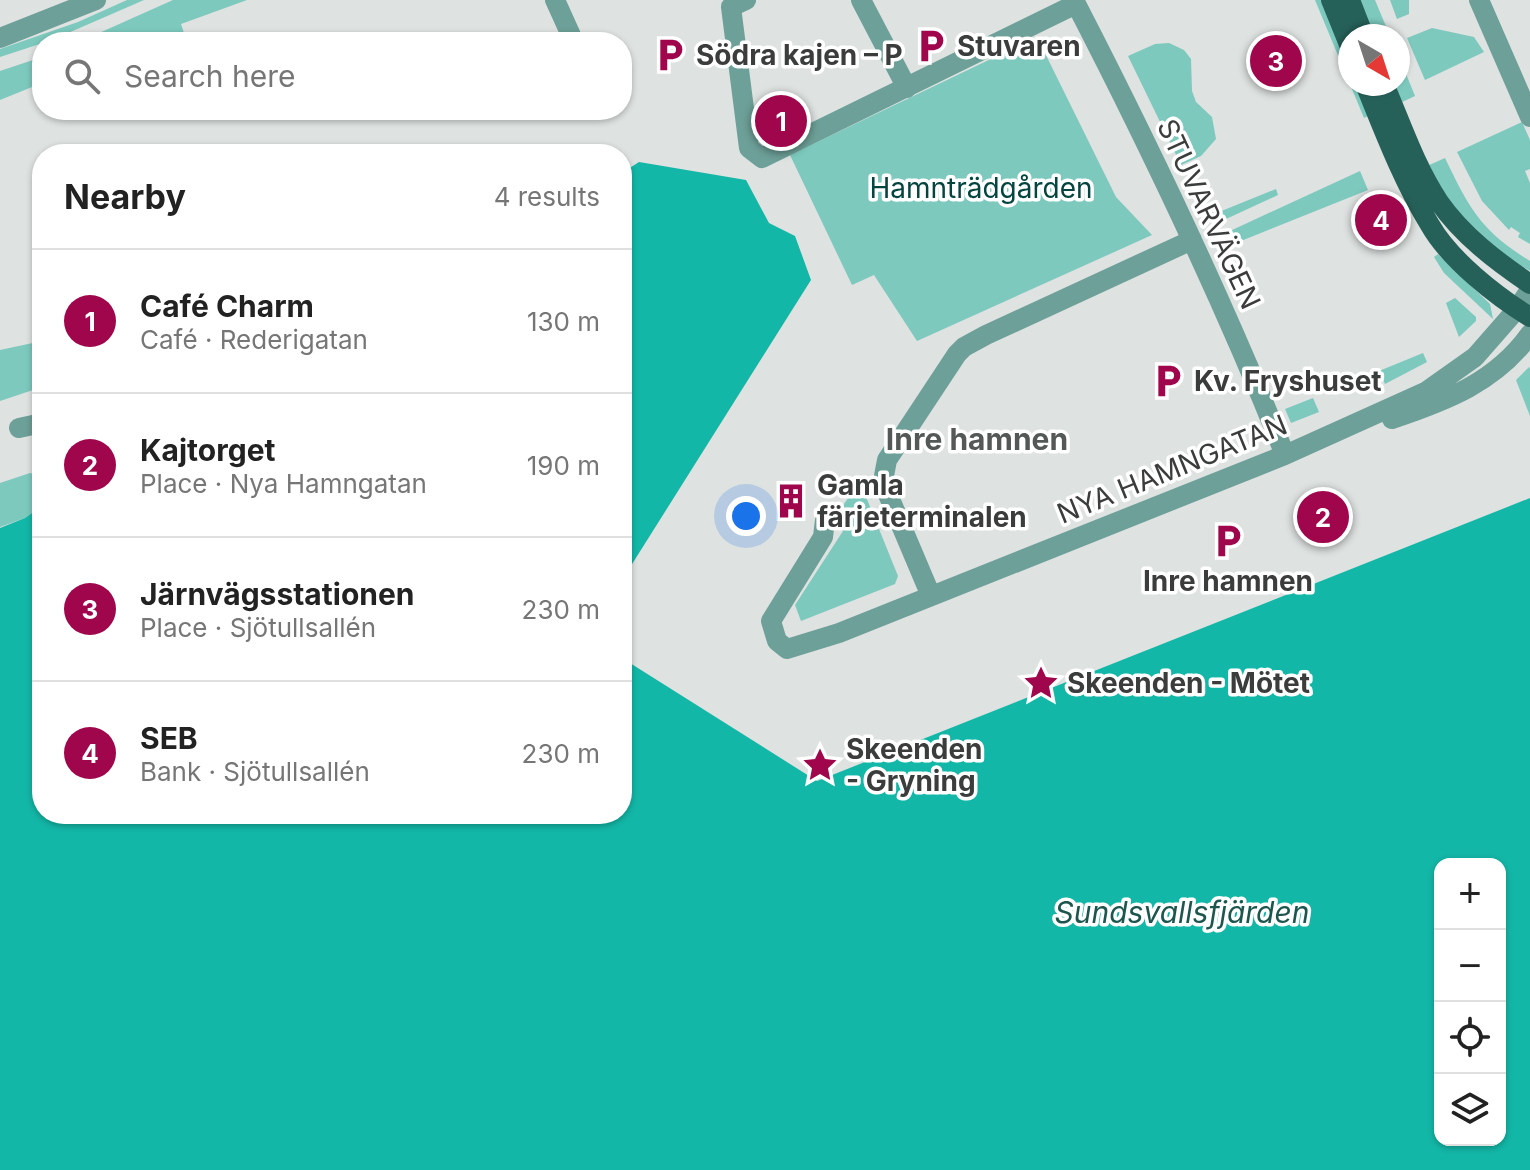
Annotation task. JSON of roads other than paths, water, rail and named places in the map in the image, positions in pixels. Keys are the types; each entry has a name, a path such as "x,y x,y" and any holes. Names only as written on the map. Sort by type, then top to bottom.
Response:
{"main road":[{"path":"1331,0 1341,24"},
{"path":"1350,0 1359,24"},
{"path":"1370,96 1431,227 1478,278 1524,313"},
{"path":"1389,96 1439,202 1474,241 1530,284"}],"street":[{"path":"0,38 96,0"},
{"path":"555,0 569,32"},
{"path":"746,0 731,7 749,148 762,158 1075,2"},
{"path":"861,0 907,88"},
{"path":"1479,0 1530,117"},
{"name":"STUVARVÄGEN","path":"1075,2 1225,311 1285,455"},
{"path":"931,596 887,492 884,476 887,460 957,354 986,335 1192,240"},
{"name":"NYA HAMNGATAN","path":"825,520 823,537 771,621 777,641 787,649 809,644 1285,455 1427,391 1475,357 1524,313 1530,290"},
{"name":"NYA HAMNGATAN","path":"1345,428 1371,426 1472,388 1511,357 1530,334"},
{"path":"19,428 32,425"}],"water":[{"path":"639,162 746,180 769,223 795,236 811,280 632,564 632,167"},
{"name":"Sundsvallsfjärden","path":"1530,498 1530,1170 0,1170 0,528 32,513 32,824 632,824 632,664 817,781"}],"place":[{"name":"Stuvaren","path":"931,46"},
{"name":"Södra kajen – P","path":"670,55"},
{"name":"Järnvägsstationen","path":"1276,61"},
{"name":"Café Charm","path":"781,121"},
{"name":"SEB","path":"1381,220"},
{"name":"Kv. Fryshuset","path":"1168,381"},
{"name":"Gamla färjeterminalen","path":"791,501"},
{"name":"Kajtorget","path":"1323,517"},
{"name":"Inre hamnen","path":"1228,541"},
{"name":"Skeenden - Mötet","path":"1041,683"},
{"name":"Skeenden - Gryning","path":"820,765"}],"district":[{"name":"Inre hamnen","path":"977,440"}],"park label":[{"name":"Hamnträdgården","path":"981,188"}]}
